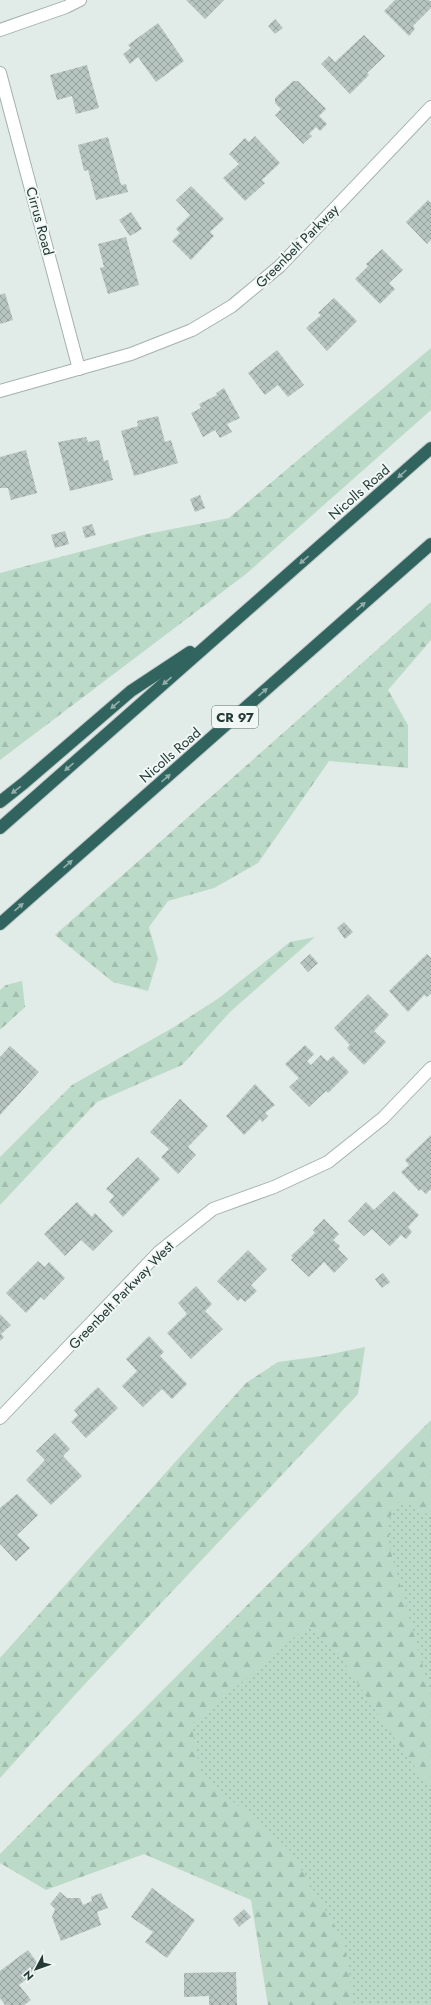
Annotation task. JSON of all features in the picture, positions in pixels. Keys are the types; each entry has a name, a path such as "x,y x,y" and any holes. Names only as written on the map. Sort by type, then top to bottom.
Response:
{"highway":[{"name":"Nicolls Road","path":"0,828 431,448"},
{"name":"Nicolls Road","path":"0,924 431,544"},
{"path":"0,802 131,691 227,627"}],"street":[{"path":"0,30 66,7 80,0"},
{"name":"Cirrus Road","path":"0,73 79,369"},
{"name":"Greenbelt Parkway","path":"0,391 132,354 192,330 232,306 280,266 431,107"},
{"name":"Greenbelt Parkway West","path":"0,1418 159,1252 213,1209 274,1187 328,1162 384,1118 431,1068"}],"green space":[{"path":"431,348 431,410 246,574 0,760 0,573 147,534 229,518"},
{"path":"431,602 431,640 388,690 408,725 408,768 329,761 258,863 214,888 168,901 149,927 158,959 148,991 113,982 55,935"},
{"path":"315,937 230,1012 182,1065 97,1102 0,1205 0,1157 72,1085 174,1027 219,998 290,942"},
{"path":"22,981 25,1007 0,1030 0,990 6,985"},
{"path":"365,1347 358,1394 83,1686 0,1778 0,1658 246,1383 278,1362 322,1356"},
{"path":"431,1420 431,1516 400,1500 389,1519 389,1545 431,1695 431,1790 381,1719 337,1652 308,1626 191,1725 202,1775 289,1849 344,1941 354,2005 268,2005 251,1900 144,1854 46,1890 0,1863 0,1854"},
{"path":"431,1436 431,2005 299,2005 277,1902 102,1751"}],"building":[{"path":"186,0 224,0 205,19"},
{"path":"395,0 429,0 431,2 431,8 413,26 415,29 409,36 384,11"},
{"path":"275,19 283,28 275,34 268,26"},
{"path":"158,23 184,61 156,82 138,57 130,64 123,54 131,48 128,45"},
{"path":"364,35 385,56 367,73 369,75 350,94 321,64 329,56 335,62"},
{"path":"87,65 99,108 76,114 72,96 57,100 50,75"},
{"path":"293,81 298,81 326,109 319,116 327,124 320,131 316,127 309,134 312,136 303,144 275,115 281,109 275,103 275,98"},
{"path":"255,136 280,163 262,180 265,183 245,201 223,178 239,164 229,154 245,138 249,142"},
{"path":"108,137 121,185 126,184 128,192 96,200 88,170 84,171 78,145"},
{"path":"191,186 224,219 210,232 214,236 191,260 172,241 180,233 176,229 190,215 176,200"},
{"path":"428,200 431,203 431,240 427,244 406,222"},
{"path":"131,212 142,229 130,236 119,220"},
{"path":"126,237 139,285 108,294 100,268 104,267 98,244"},
{"path":"382,249 403,270 389,283 395,289 380,304 355,279 368,266 366,264"},
{"path":"5,293 13,320 0,324 0,295"},
{"path":"334,298 357,321 327,351 306,328 321,315 318,313"},
{"path":"277,350 304,385 288,397 278,385 265,395 248,373"},
{"path":"224,388 240,418 227,424 232,432 220,438 215,430 203,437 191,413 201,408 199,404 217,395 216,393"},
{"path":"158,416 165,442 171,440 178,463 134,476 121,431 138,426 137,421"},
{"path":"86,437 88,442 99,440 104,461 108,460 113,480 70,491 58,442"},
{"path":"26,450 37,493 11,500 8,488 0,488 0,457"},
{"path":"200,495 205,508 195,512 190,499"},
{"path":"92,524 96,535 85,538 82,527"},
{"path":"65,531 69,544 55,548 51,535"},
{"path":"344,922 353,932 345,939 337,928"},
{"path":"310,954 318,963 308,972 300,963"},
{"path":"427,954 431,958 431,993 427,997 424,995 408,1012 389,991"},
{"path":"368,994 389,1015 374,1031 386,1042 364,1065 347,1048 350,1045 334,1028"},
{"path":"305,1045 314,1054 307,1061 311,1065 321,1055 327,1061 333,1056 349,1072 328,1093 326,1091 309,1107 289,1087 299,1078 285,1064"},
{"path":"10,1046 39,1072 0,1115 0,1057"},
{"path":"255,1084 275,1105 265,1113 268,1116 262,1122 260,1119 244,1135 226,1116"},
{"path":"180,1099 208,1126 188,1147 196,1155 178,1174 161,1157 169,1149 150,1132"},
{"path":"431,1135 431,1189 426,1194 421,1189 419,1191 401,1172 409,1165 405,1160"},
{"path":"138,1157 160,1179 123,1217 109,1202 114,1196 106,1189"},
{"path":"394,1191 419,1215 408,1227 412,1232 406,1239 401,1235 390,1246 372,1229 364,1236 348,1221 366,1202 374,1210"},
{"path":"77,1202 92,1217 95,1213 113,1231 93,1251 81,1240 65,1256 44,1234"},
{"path":"324,1219 339,1234 333,1240 340,1246 338,1249 348,1259 334,1273 324,1262 309,1277 291,1260 293,1257 291,1256 315,1233 313,1230"},
{"path":"248,1250 267,1269 251,1285 257,1291 245,1302 241,1298 238,1301 217,1281"},
{"path":"38,1261 45,1267 49,1262 65,1278 44,1300 41,1297 26,1313 6,1293"},
{"path":"383,1273 390,1282 382,1288 375,1279"},
{"path":"196,1286 212,1304 205,1311 223,1329 191,1359 167,1333 187,1314 178,1303"},
{"path":"0,1314 11,1325 1,1334 4,1337 0,1341"},
{"path":"149,1336 164,1352 160,1356 187,1384 172,1399 162,1389 143,1407 122,1386 137,1371 126,1359"},
{"path":"98,1387 118,1408 86,1438 71,1422 78,1415 74,1410"},
{"path":"55,1433 70,1449 63,1456 82,1476 51,1505 26,1480 45,1460 36,1451"},
{"path":"17,1494 38,1515 17,1535 30,1548 16,1561 0,1544 0,1508"},
{"path":"152,1888 195,1920 167,1958 145,1942 153,1932 131,1917"},
{"path":"60,1892 67,1898 80,1898 83,1905 92,1901 91,1897 101,1893 108,1908 97,1912 101,1925 61,1941 52,1917 55,1909 50,1904"},
{"path":"244,1909 251,1917 239,1927 233,1919"},
{"path":"28,1950 41,1968 19,1985 31,2000 24,2005 5,2005 0,1998 0,1971"},
{"path":"236,1972 237,2005 209,2005 209,1996 184,1997 184,1973"}]}
